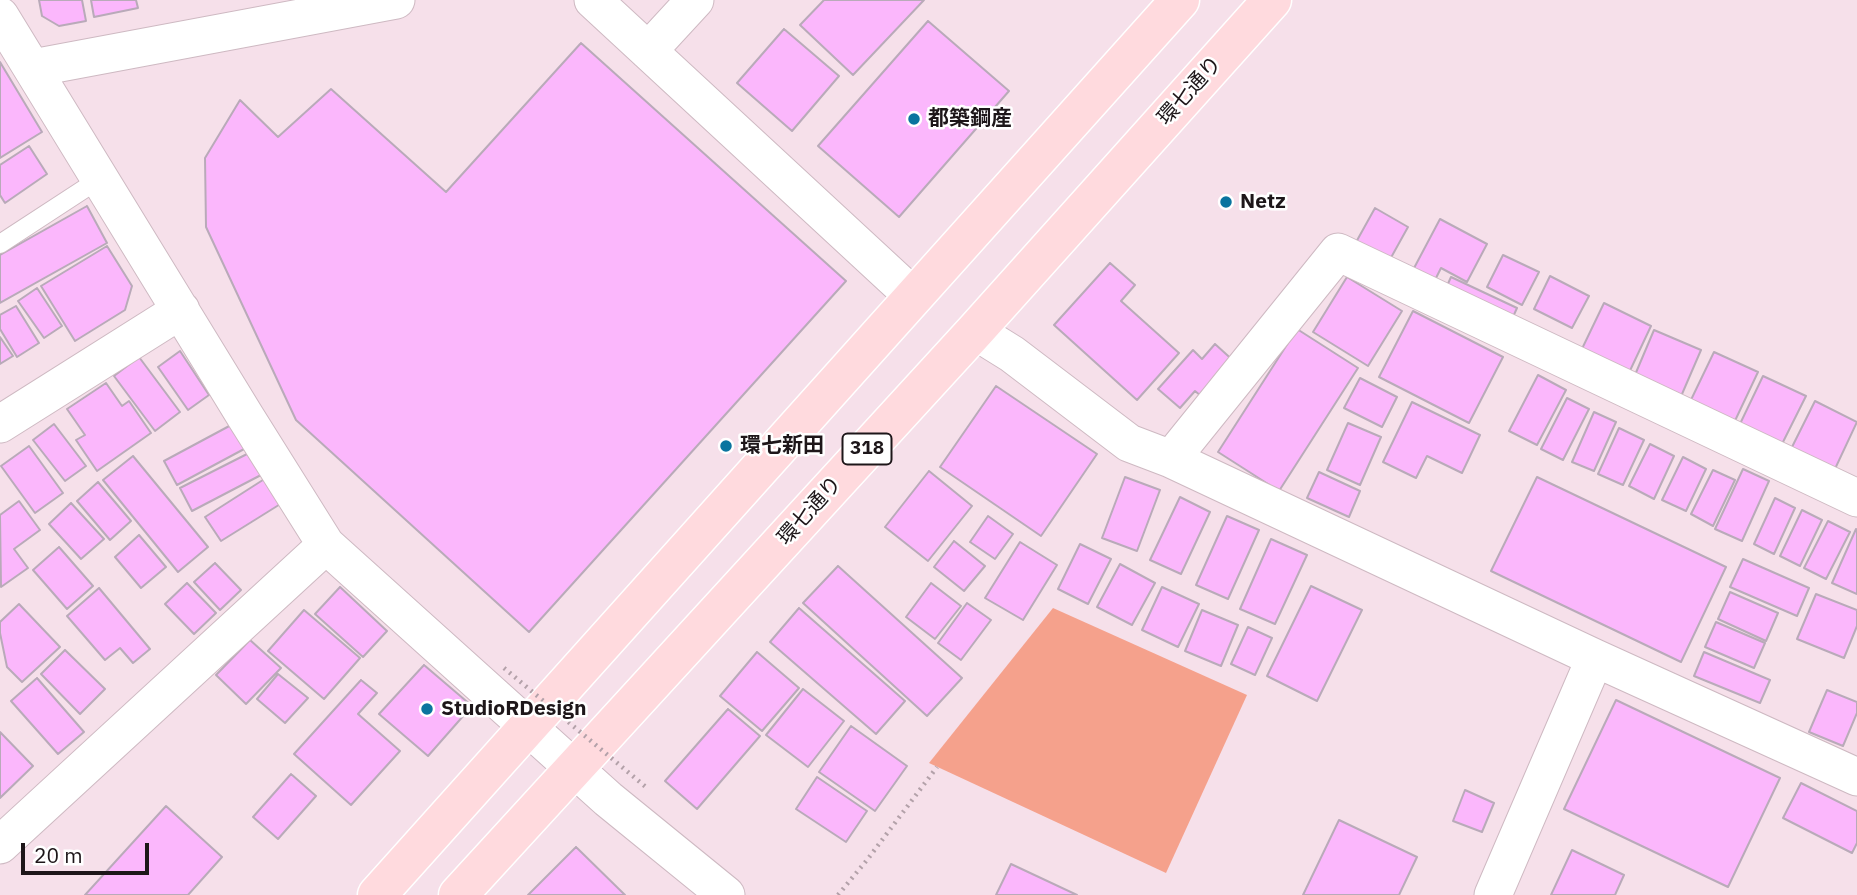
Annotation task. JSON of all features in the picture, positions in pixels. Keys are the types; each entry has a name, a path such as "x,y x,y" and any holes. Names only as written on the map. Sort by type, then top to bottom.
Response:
{"main road":[{"path":"377,895 1180,0"},
{"name":"環七通り","path":"458,895 975,331 1272,0"}],"street":[{"path":"33,68 396,0"},
{"path":"593,0 913,296"},
{"path":"648,51 695,0"},
{"path":"0,16 244,416 326,545 608,799 726,895"},
{"path":"1171,459 1338,252 1857,498"},
{"path":"0,424 181,310"},
{"path":"975,331 1012,354 1129,443 1171,459 1595,658 1857,777"},
{"path":"0,845 326,545"},
{"path":"1493,895 1595,658"}],"lane":[{"path":"0,244 101,178"}],"path":[{"path":"503,668 647,788"},
{"path":"838,895 937,766"}],"shaded area":[{"path":"1053,608 1247,695 1166,873 929,763"}],"building":[{"path":"39,0 82,0 86,21 59,26 42,16"},
{"path":"91,0 136,0 138,8 94,17"},
{"path":"824,0 924,0 853,75 800,25"},
{"name":"都築鋼産","path":"928,21 1009,91 899,217 818,146"},
{"path":"784,29 839,76 792,131 737,83"},
{"path":"581,43 846,281 529,632 296,420 206,227 205,158 240,100 278,137 331,89 446,192"},
{"path":"0,62 42,132 0,158"},
{"path":"29,146 47,174 5,203 0,195 0,165"},
{"path":"87,206 107,243 0,303 0,255"},
{"path":"1375,208 1408,227 1388,263 1355,244"},
{"path":"1440,219 1487,244 1467,282 1441,268 1434,282 1413,270"},
{"path":"107,246 132,286 125,310 75,341 41,286"},
{"path":"1503,255 1539,272 1522,305 1487,287"},
{"path":"1110,263 1135,285 1121,301 1179,353 1137,400 1054,325"},
{"path":"1550,276 1589,296 1572,328 1534,309"},
{"path":"1347,277 1402,311 1368,366 1313,332"},
{"path":"1451,277 1517,308 1508,328 1442,297"},
{"path":"37,288 62,326 44,338 18,301"},
{"path":"1604,303 1651,326 1627,377 1579,355"},
{"path":"16,306 39,343 17,357 0,329 0,315"},
{"path":"1413,311 1503,357 1469,423 1379,377"},
{"path":"1297,329 1358,368 1279,491 1218,452"},
{"path":"1654,330 1701,350 1679,401 1632,382"},
{"path":"0,337 13,356 0,364"},
{"path":"1215,344 1237,364 1206,400 1195,391 1180,408 1158,389 1193,350 1202,359"},
{"path":"180,351 209,395 188,410 158,367"},
{"path":"1714,352 1758,372 1733,425 1689,404"},
{"path":"139,357 180,412 155,431 114,376"},
{"path":"1538,375 1566,390 1537,445 1509,431"},
{"path":"1763,376 1806,396 1781,446 1739,426"},
{"path":"1360,378 1397,397 1382,427 1344,408"},
{"path":"106,383 122,406 129,401 151,433 97,471 76,440 85,435 67,409"},
{"path":"996,386 1097,454 1041,536 940,467"},
{"path":"1567,398 1589,409 1563,460 1541,449"},
{"path":"1815,401 1857,422 1834,471 1791,449"},
{"path":"1412,402 1480,435 1462,473 1427,456 1416,478 1383,462"},
{"path":"1594,412 1616,422 1594,471 1572,462"},
{"path":"1348,423 1381,437 1360,485 1327,470"},
{"path":"54,424 86,466 65,481 33,440"},
{"path":"233,424 246,448 177,485 164,461"},
{"path":"1619,428 1644,440 1623,485 1598,474"},
{"path":"1650,444 1674,456 1654,499 1629,486"},
{"path":"29,446 63,493 35,513 1,466"},
{"path":"249,453 261,475 192,511 180,488"},
{"path":"133,456 208,547 178,572 103,480"},
{"path":"1683,457 1706,469 1686,511 1662,500"},
{"path":"1743,469 1769,481 1742,541 1715,529"},
{"path":"1713,470 1735,480 1713,526 1691,514"},
{"path":"929,471 972,506 928,561 885,527"},
{"path":"1319,472 1360,491 1349,517 1307,498"},
{"path":"1125,477 1160,490 1137,551 1102,538"},
{"path":"1537,477 1726,567 1681,662 1491,571"},
{"path":"266,478 282,503 221,541 205,517"},
{"path":"98,482 131,521 110,540 77,501"},
{"path":"1180,497 1210,512 1181,574 1150,560"},
{"path":"1775,498 1795,508 1774,554 1754,544"},
{"path":"19,501 40,530 14,549 28,568 1,587 0,515"},
{"path":"71,503 104,539 81,559 49,524"},
{"path":"1802,510 1822,520 1800,566 1780,556"},
{"path":"988,516 1013,534 995,559 970,542"},
{"path":"1227,516 1259,530 1228,599 1196,585"},
{"path":"1828,521 1850,532 1826,579 1804,568"},
{"path":"1857,530 1857,594 1832,583"},
{"path":"139,535 166,567 141,588 115,557"},
{"path":"1271,539 1307,555 1275,624 1240,609"},
{"path":"954,541 985,566 964,591 934,567"},
{"path":"1020,542 1057,565 1023,620 985,598"},
{"path":"1080,544 1111,559 1088,604 1058,589"},
{"path":"59,547 93,586 67,609 33,570"},
{"path":"1743,559 1809,588 1797,616 1730,587"},
{"path":"215,563 241,590 220,610 194,582"},
{"path":"1120,564 1155,583 1132,625 1097,607"},
{"path":"838,566 962,678 927,716 803,603"},
{"path":"187,583 216,613 194,634 165,604"},
{"path":"931,583 961,606 935,639 906,617"},
{"path":"1311,586 1362,610 1317,701 1267,676"},
{"path":"340,587 387,631 363,657 315,614"},
{"path":"1162,587 1199,604 1178,647 1142,630"},
{"path":"99,588 150,649 133,663 120,648 105,660 67,616"},
{"path":"1730,592 1778,613 1766,641 1718,619"},
{"path":"1816,594 1857,610 1857,626 1844,658 1797,639"},
{"path":"967,603 991,620 961,660 938,643"},
{"path":"19,604 60,647 22,682 7,667 0,633 0,622"},
{"path":"799,608 905,701 876,734 770,642"},
{"path":"304,610 360,658 324,699 268,651"},
{"path":"1202,610 1238,625 1221,666 1185,651"},
{"path":"1716,622 1765,643 1754,668 1705,647"},
{"path":"1248,627 1272,638 1255,675 1231,664"},
{"path":"250,640 281,668 246,704 216,675"},
{"path":"65,650 105,689 80,714 41,674"},
{"path":"757,652 799,688 762,731 720,696"},
{"path":"1704,652 1770,680 1760,703 1694,676"},
{"path":"424,665 472,706 428,756 379,714"},
{"path":"278,674 308,698 285,723 257,699"},
{"path":"37,678 84,732 58,754 11,701"},
{"path":"361,680 377,693 358,714 400,751 351,805 294,754"},
{"path":"803,689 844,721 808,767 766,735"},
{"path":"1827,690 1857,702 1857,713 1843,746 1809,732"},
{"path":"1616,700 1780,778 1728,887 1564,809"},
{"path":"728,709 760,736 697,809 665,781"},
{"path":"851,726 907,766 875,811 819,772"},
{"path":"0,732 33,766 0,798"},
{"path":"291,774 316,796 278,839 253,817"},
{"path":"817,777 867,811 846,842 796,809"},
{"path":"1801,783 1857,811 1857,843 1852,853 1783,818"},
{"path":"1465,790 1494,803 1482,832 1453,821"},
{"path":"166,806 222,857 188,895 85,895"},
{"path":"1339,820 1417,857 1399,895 1303,895"},
{"path":"576,847 625,895 528,895"},
{"path":"1572,850 1624,875 1615,895 1551,895"},
{"path":"1011,864 1077,895 996,895"}],"place":[{"name":"都築鋼産","path":"914,119"},
{"name":"Netz","path":"1226,202"},
{"name":"環七新田","path":"726,446"},
{"name":"StudioRDesign","path":"427,709"}]}
